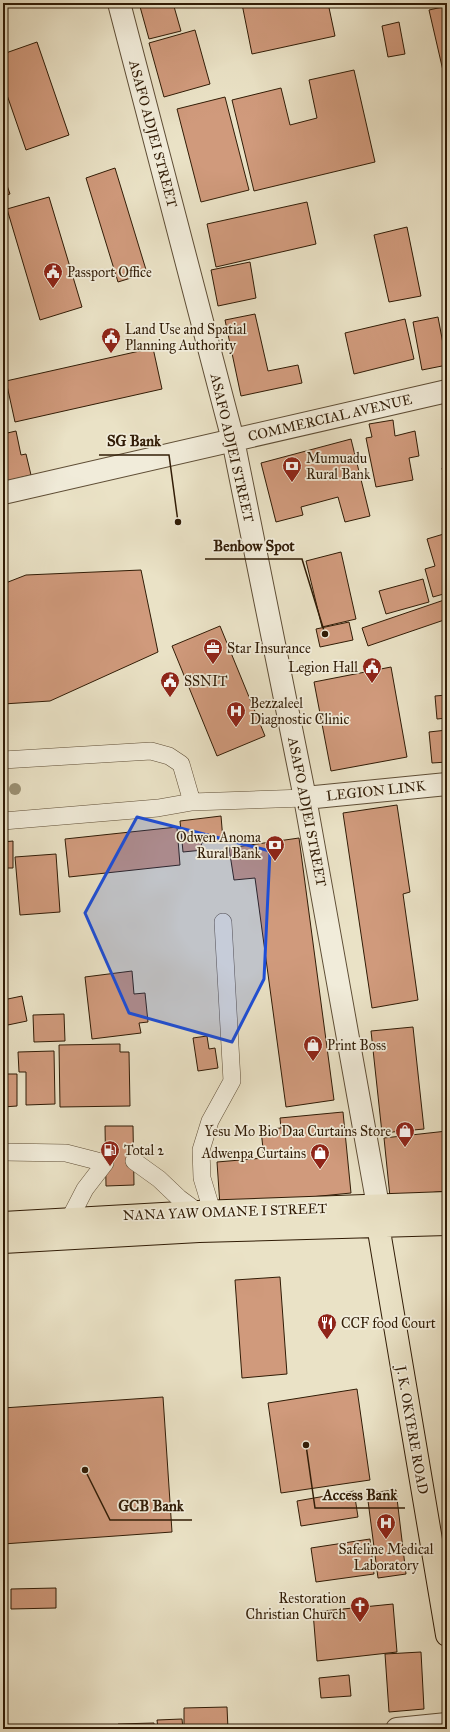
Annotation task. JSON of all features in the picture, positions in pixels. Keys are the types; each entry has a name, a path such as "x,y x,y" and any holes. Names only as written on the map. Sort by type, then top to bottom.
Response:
{"main road":[{"name":"NANA YAW OMANE I STREET","path":"3,1242 199,1231 378,1215 447,1203"},
{"name":"NANA YAW OMANE I STREET","path":"3,1223 70,1218 205,1212 378,1215 447,1224"},
{"name":"J. K. OKYERE ROAD","path":"378,1215 447,1635"}],"street":[{"name":"ASAFO ADJEI STREET","path":"119,3 233,440 305,798 378,1215"},
{"name":"COMMERCIAL AVENUE","path":"3,492 447,391"},
{"name":"LEGION LINK","path":"305,798 447,784"},
{"path":"396,1729 447,1724"}],"lane":[{"path":"3,760 151,751 169,756 181,764 192,802"},
{"path":"3,821 158,808 192,802 305,798"},
{"path":"205,1212 201,1150 210,1121 232,1081 223,922"},
{"path":"3,1152 66,1153 105,1163 85,1189 70,1218"},
{"path":"134,1161 159,1179 179,1198 205,1212"}],"highlighted area":[{"path":"137,817 270,851 264,979 232,1042 129,1013 85,913"}],"building":[{"path":"139,3 173,3 181,31 149,39"},
{"path":"328,3 335,36 252,54 242,4"},
{"path":"447,6 447,75 444,75 429,10"},
{"path":"399,22 405,54 388,57 382,26"},
{"path":"195,30 210,84 164,97 149,43"},
{"path":"37,42 69,135 26,150 7,95 3,96 3,54"},
{"path":"354,70 375,162 254,191 232,100 281,88 290,125 317,118 309,80"},
{"path":"225,97 249,190 201,202 177,109"},
{"path":"115,168 147,273 118,282 86,178"},
{"path":"3,174 10,194 3,196"},
{"path":"49,197 82,307 40,320 7,209"},
{"path":"307,202 316,244 216,267 207,224"},
{"path":"407,227 421,296 389,302 374,235"},
{"path":"250,262 256,298 218,306 211,270"},
{"path":"255,314 268,371 298,365 302,383 241,396 225,320"},
{"path":"438,317 447,365 422,370 413,322"},
{"path":"405,319 414,359 354,374 345,333"},
{"path":"153,348 162,389 15,422 6,381"},
{"path":"393,420 395,436 415,431 419,456 409,458 413,480 376,487 366,438 372,437 369,424"},
{"path":"16,431 21,455 26,454 31,475 3,482 3,434"},
{"path":"351,439 370,516 345,522 338,497 301,507 303,515 276,522 261,463"},
{"path":"447,466 447,491 442,468"},
{"path":"447,533 447,593 433,597 425,569 435,566 427,539"},
{"path":"341,552 356,619 322,627 306,561"},
{"path":"141,570 158,652 50,701 3,704 3,584 26,575"},
{"path":"423,579 429,602 386,614 379,591"},
{"path":"447,599 447,619 368,646 362,628"},
{"path":"349,622 353,640 320,647 316,629"},
{"path":"220,626 265,736 217,756 172,646"},
{"path":"391,667 407,757 331,771 314,682"},
{"path":"447,695 447,718 437,719 435,696"},
{"path":"447,730 447,762 432,763 429,732"},
{"path":"397,805 410,892 403,894 418,1000 372,1008 343,813"},
{"path":"221,816 223,840 201,843 203,850 183,852 180,821"},
{"path":"177,827 180,865 69,877 65,839"},
{"path":"299,838 334,1100 286,1107 255,878 234,880 229,848"},
{"path":"13,841 13,868 3,868 3,842"},
{"path":"56,854 60,912 20,915 15,857"},
{"path":"132,971 134,994 145,993 148,1022 139,1023 141,1033 92,1039 85,977"},
{"path":"22,996 27,1021 3,1026 3,1000"},
{"path":"64,1014 65,1041 34,1042 33,1015"},
{"path":"413,1027 424,1129 382,1133 371,1031"},
{"path":"207,1036 209,1049 215,1048 218,1068 198,1071 193,1038"},
{"path":"120,1044 120,1052 129,1052 130,1106 60,1107 59,1045"},
{"path":"54,1051 55,1104 26,1105 26,1072 19,1072 18,1052"},
{"path":"3,1074 17,1074 17,1106 3,1107"},
{"path":"343,1112 351,1193 220,1206 217,1162 264,1158 261,1130 281,1128 280,1118"},
{"path":"105,1126 133,1126 134,1185 106,1186"},
{"path":"447,1131 447,1191 390,1197 384,1138"},
{"path":"280,1277 287,1374 242,1378 235,1280"},
{"path":"357,1389 370,1480 281,1493 268,1403"},
{"path":"163,1397 172,1532 3,1544 3,1408"},
{"path":"396,1490 406,1574 378,1578 367,1493"},
{"path":"354,1491 358,1517 301,1526 297,1501"},
{"path":"370,1539 374,1574 316,1582 311,1548"},
{"path":"56,1588 56,1608 11,1609 11,1589"},
{"path":"393,1604 397,1652 317,1661 313,1612"},
{"path":"421,1652 424,1709 389,1712 385,1654"},
{"path":"349,1675 351,1696 321,1698 319,1678"},
{"path":"227,1707 228,1729 184,1729 184,1708"},
{"path":"182,1719 183,1729 158,1729 157,1720"},
{"path":"154,1723 154,1729 118,1729 118,1724"}],"place":[{"name":"Passport Office","path":"53,289"},
{"name":"Land Use and Spatial Planning Authority","path":"111,354"},
{"name":"Mumuadu Rural Bank","path":"292,483"},
{"name":"SG Bank","path":"178,522"},
{"name":"Benbow Spot","path":"325,634"},
{"name":"Star Insurance","path":"213,665"},
{"name":"Legion Hall","path":"372,684"},
{"name":"SSNIT","path":"170,698"},
{"name":"Bezzaleel Diagnostic Clinic","path":"236,728"},
{"name":"Odwen Anoma Rural Bank","path":"275,862"},
{"name":"Print Boss","path":"313,1062"},
{"name":"Yesu Mo Bio Daa Curtains Store","path":"405,1148"},
{"name":"Total 2","path":"110,1167"},
{"name":"Adwenpa Curtains","path":"320,1170"},
{"name":"CCF food Court","path":"327,1340"},
{"name":"Access Bank","path":"306,1445"},
{"name":"GCB Bank","path":"85,1470"},
{"name":"Safeline Medical Laboratory","path":"386,1540"},
{"name":"Restoration Christian Church","path":"360,1623"}]}
